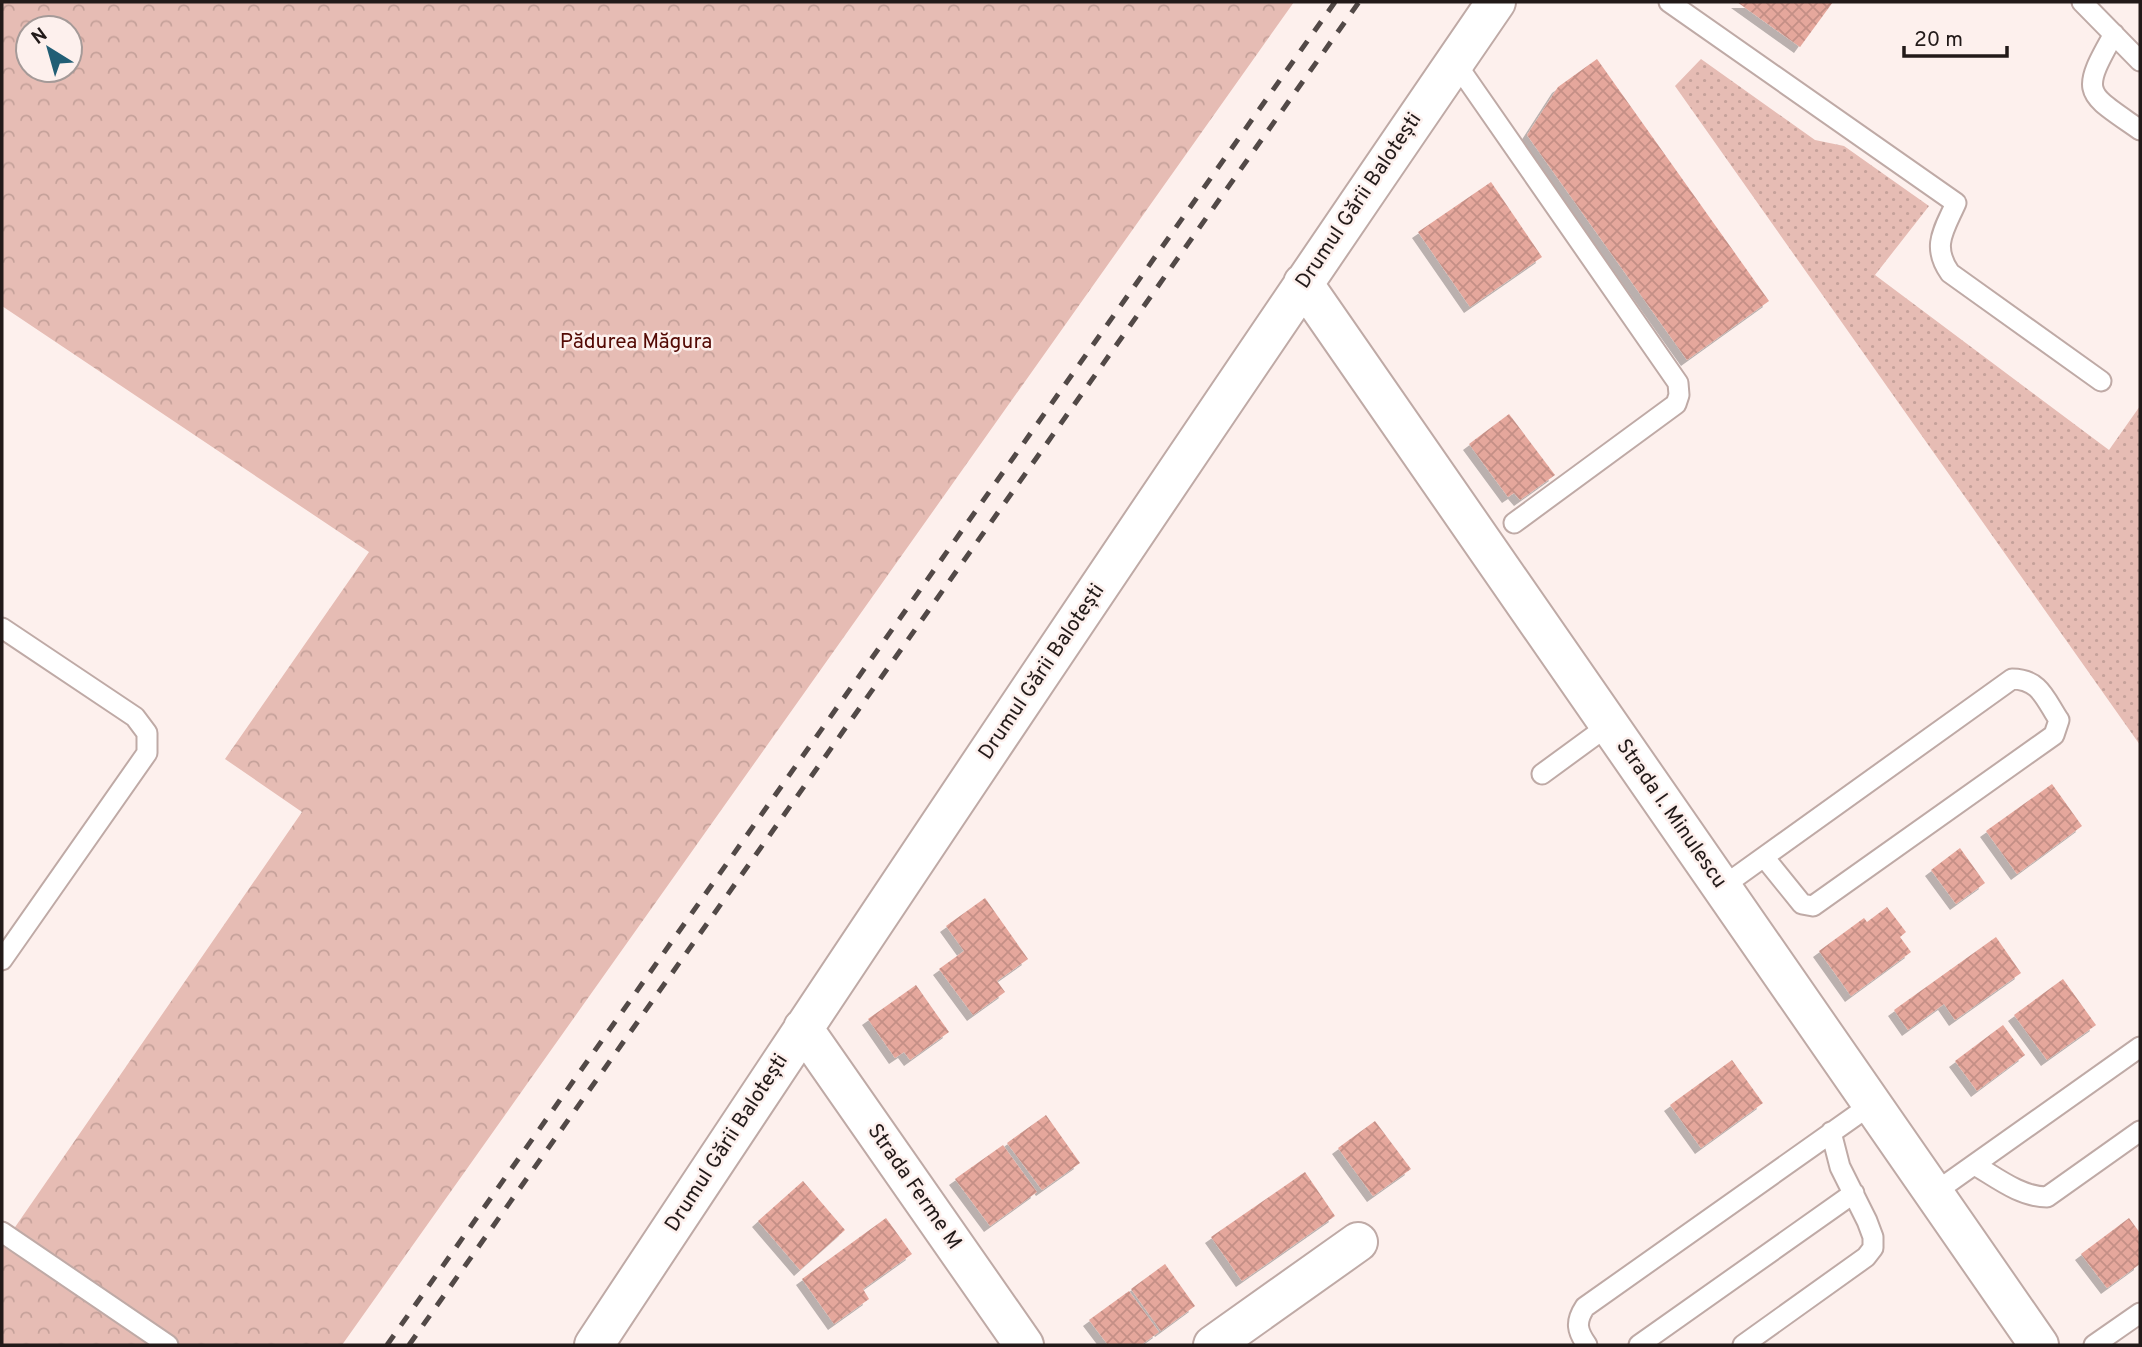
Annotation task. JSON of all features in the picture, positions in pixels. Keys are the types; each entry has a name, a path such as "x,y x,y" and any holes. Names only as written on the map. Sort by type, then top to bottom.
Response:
{"street":[{"name":"Drumul Gării Balotești","path":"594,1345 803,1028 1303,283 1496,2"},
{"name":"Strada I. Minulescu","path":"1303,283 2039,1345"},
{"name":"Strada Ferme M","path":"803,1028 1024,1345"},
{"path":"1213,1345 1358,1242"}],"lane":[{"path":"1669,2 1956,203 1939,244 1942,262 1950,273 2101,382"},
{"path":"2082,2 2140,61"},
{"path":"2114,34 2095,68 2092,78 2094,92 2098,101 2140,130"},
{"path":"1455,62 1678,383 1679,395 1676,404 1514,523"},
{"path":"2,628 135,717 147,733 147,753 2,960"},
{"path":"1722,887 1764,856 2012,679 2023,679 2035,684 2059,720 2054,735 1813,906 1802,904 1764,856"},
{"path":"1542,774 1609,725"},
{"path":"1934,1193 2140,1047"},
{"path":"1587,1345 1577,1326 1585,1307 1872,1104"},
{"path":"1975,1165 2019,1191 2037,1197 2047,1196 2140,1131"},
{"path":"1744,1345 1866,1258 1873,1248 1873,1237 1840,1167 1831,1132"},
{"path":"1639,1345 1854,1194"},
{"path":"2,1232 168,1345"},
{"path":"2094,1345 2140,1313"}],"green space":[{"name":"Pădurea Măgura","path":"2,2 1294,2 342,1345 2,1345 2,1246 302,812 225,759 369,552 2,306"},
{"path":"1701,59 1815,140 1844,146 1929,206 1875,275 2109,450 2140,406 2140,745 1675,86"}],"building":[{"path":"1737,2 1833,2 1800,47"},
{"path":"1597,59 1769,301 1687,360 1527,135 1558,87"},
{"path":"1491,182 1542,257 1470,307 1418,232"},
{"path":"1509,414 1555,475 1520,500 1514,493 1508,497 1469,444"},
{"path":"2052,784 2082,826 2017,874 1986,831"},
{"path":"1960,848 1985,883 1956,904 1931,870"},
{"path":"985,898 1028,959 997,981 1005,992 973,1015 939,969 964,951 946,926"},
{"path":"1887,907 1906,932 1900,937 1911,952 1851,996 1819,951 1864,918 1867,922"},
{"path":"1996,937 2021,973 1955,1020 1944,1004 1908,1030 1894,1010"},
{"path":"2063,979 2096,1025 2047,1060 2014,1015"},
{"path":"916,985 949,1032 910,1060 904,1052 895,1058 868,1019"},
{"path":"2003,1025 2025,1055 1977,1091 1955,1061"},
{"path":"1732,1060 1763,1103 1701,1148 1670,1105"},
{"path":"1046,1115 1080,1163 1042,1190 1007,1143"},
{"path":"1375,1121 1411,1169 1373,1196 1338,1148"},
{"path":"1003,1145 1037,1192 990,1226 955,1179"},
{"path":"1305,1172 1335,1216 1242,1281 1211,1237"},
{"path":"803,1181 845,1230 800,1270 758,1221"},
{"path":"886,1218 912,1254 863,1289 869,1299 834,1324 802,1279"},
{"path":"2129,1218 2140,1233 2140,1264 2107,1288 2081,1254"},
{"path":"1165,1264 1195,1306 1161,1331 1131,1289"},
{"path":"1129,1291 1159,1332 1141,1345 1108,1345 1089,1320"}],"railway":[{"path":"387,1345 1335,2"},
{"path":"409,1345 1359,2"}]}
